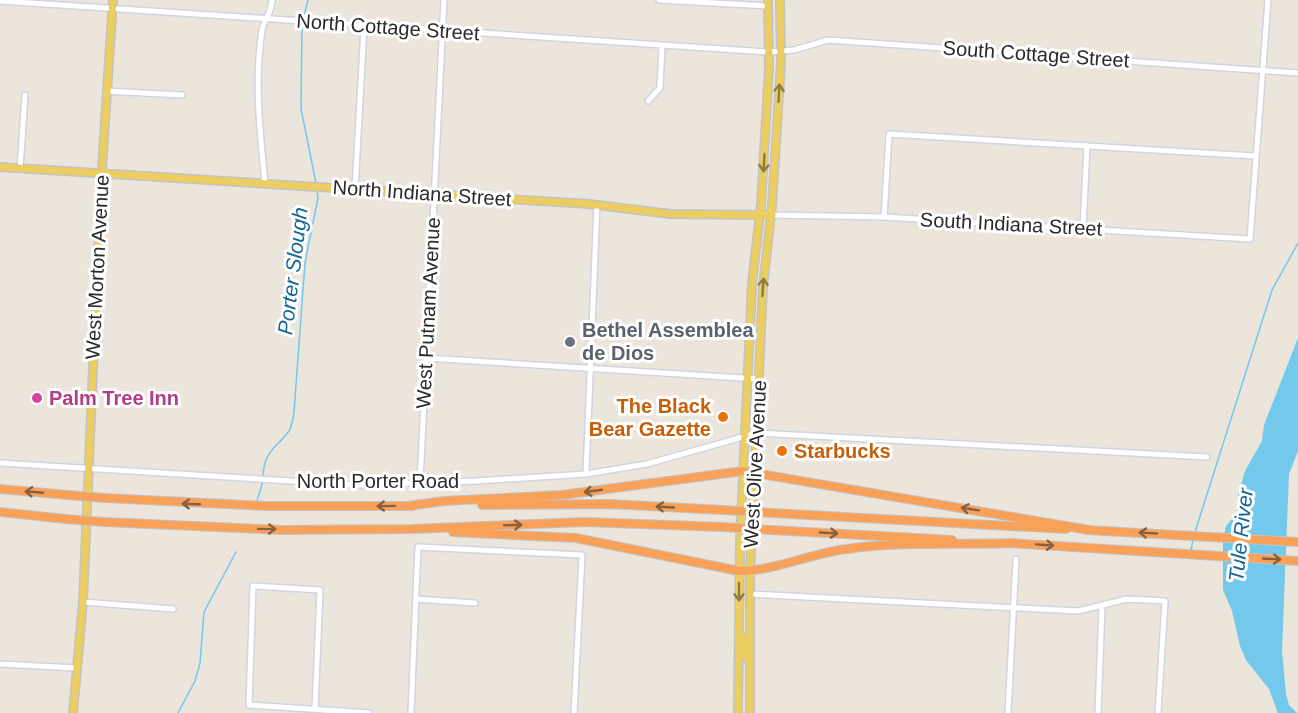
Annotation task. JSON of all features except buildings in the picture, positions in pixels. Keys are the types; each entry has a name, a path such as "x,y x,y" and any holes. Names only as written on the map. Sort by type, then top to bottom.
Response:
{"highway":[{"path":"408,506 444,501 562,495 755,471 1089,530"},
{"path":"0,489 105,498 266,506 583,504 1298,542"},
{"path":"0,512 104,522 245,529 412,529 585,522 723,527 1298,561"},
{"path":"412,529 576,538 739,570 750,570 818,554 861,547 1012,543"}],"main road":[{"name":"West Morton Avenue","path":"73,713 82,602 112,0"},
{"name":"West Olive Avenue","path":"750,713 750,570 755,471 747,378 752,284 780,0"},
{"name":"West Olive Avenue","path":"738,713 739,570 743,471 759,379 763,286 772,215 775,52 768,3"},
{"name":"North Indiana Street","path":"0,167 597,205 662,214 772,215"},
{"path":"739,635 743,637 745,655 750,662"}],"street":[{"path":"265,183 257,93 262,26 271,13 272,0"},
{"name":"West Putnam Avenue","path":"420,482 444,0"},
{"path":"659,0 768,3"},
{"path":"884,217 889,134 1255,156 1268,0"},
{"name":"North Cottage Street","path":"0,1 364,27 775,52"},
{"path":"355,189 364,27"},
{"name":"South Cottage Street","path":"775,52 828,40 1298,73"},
{"path":"648,101 660,88 662,45"},
{"path":"106,92 182,95"},
{"path":"20,169 25,95"},
{"path":"1083,228 1087,146"},
{"name":"South Indiana Street","path":"772,215 820,218 884,217 1250,239 1255,156"},
{"path":"586,474 597,205"},
{"path":"426,358 759,379"},
{"path":"751,433 1207,457"},
{"name":"North Porter Road","path":"0,463 357,485 586,474 647,464 751,433"},
{"path":"411,713 418,547 582,555 574,713"},
{"path":"1008,713 1016,559"},
{"path":"315,709 320,590 253,586 249,705 369,713"},
{"path":"750,594 1078,611 1127,599 1165,601 1158,713"},
{"path":"416,599 475,603"},
{"path":"82,602 173,609"},
{"path":"1098,713 1102,606"},
{"path":"0,664 77,668"}],"water":[{"name":"Tule River","path":"1298,338 1298,451 1289,474 1282,651 1286,694 1289,705 1297,713 1278,713 1269,689 1246,660 1240,646 1232,611 1223,590 1223,541 1226,526 1238,512 1238,495 1245,471 1262,441 1264,425"}],"waterway":[{"name":"Porter Slough","path":"303,20 308,0"},
{"name":"Porter Slough","path":"302,24 301,109 316,183"},
{"name":"Porter Slough","path":"263,477 268,455 289,431 293,419 305,263 318,198 317,190"},
{"path":"1195,532 1272,290 1298,243"},
{"name":"Porter Slough","path":"257,501 263,481"},
{"path":"1191,550 1193,540"},
{"name":"Porter Slough","path":"178,713 195,681 200,663 204,612 236,552"}],"place":[{"name":"Bethel Assemblea de Dios","path":"570,342"},
{"name":"Palm Tree Inn","path":"37,398"},
{"name":"The Black Bear Gazette","path":"723,417"},
{"name":"Starbucks","path":"782,451"}]}
